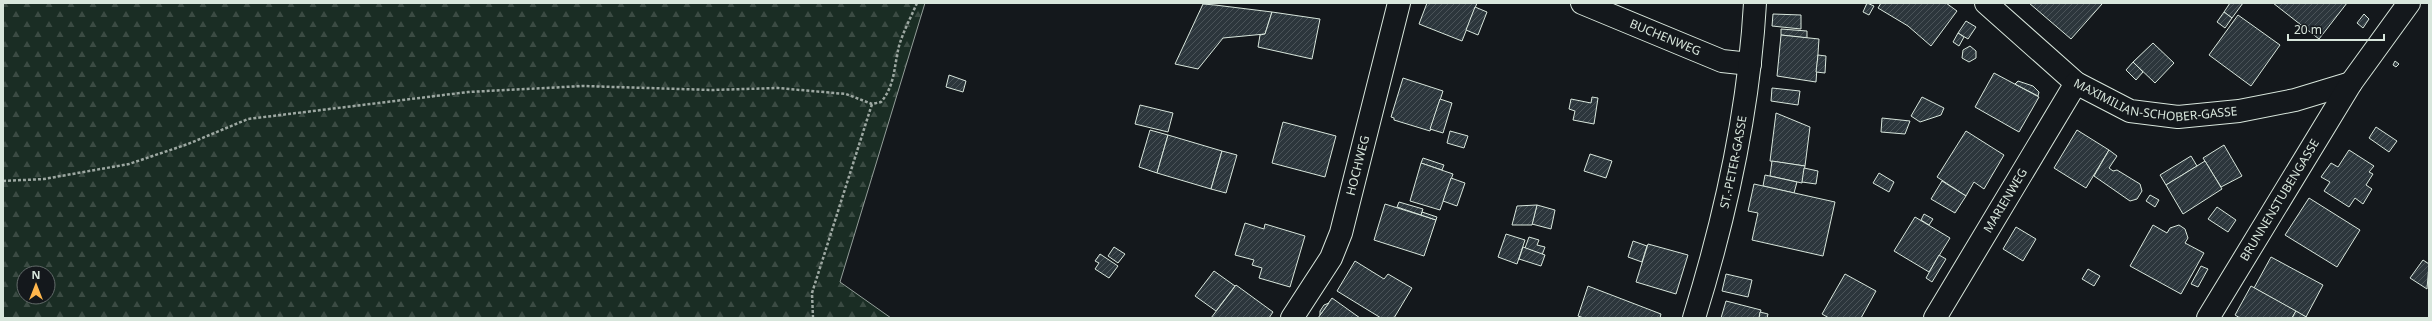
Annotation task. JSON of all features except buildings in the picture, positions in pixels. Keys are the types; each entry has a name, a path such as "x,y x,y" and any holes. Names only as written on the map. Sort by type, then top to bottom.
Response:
{"street":[{"name":"HOCHWEG","path":"1292,318 1331,258 1341,233 1399,3"},
{"name":"BUCHENWEG","path":"1582,3 1722,61 1750,64"},
{"name":"ST.-PETER-GASSE","path":"1694,318 1712,258 1737,153 1750,64 1755,3"},
{"name":"MAXIMILIAN-SCHOBER-GASSE","path":"1986,3 2076,83 2130,110 2178,118 2239,111 2295,100 2351,83"},
{"name":"BRUNNENSTUBENGASSE","path":"2208,318 2351,83 2409,3"},
{"name":"MARIENWEG","path":"1935,318 2076,83"}],"path":[{"path":"3,181 44,180 129,164 188,144 248,119 468,92 583,86 712,90 778,88 846,94 872,104 881,102 887,95 895,73 899,46 917,3"},
{"path":"813,318 812,293 872,104"}],"green space":[{"path":"3,3 925,3 840,282 891,318 3,318"}]}
